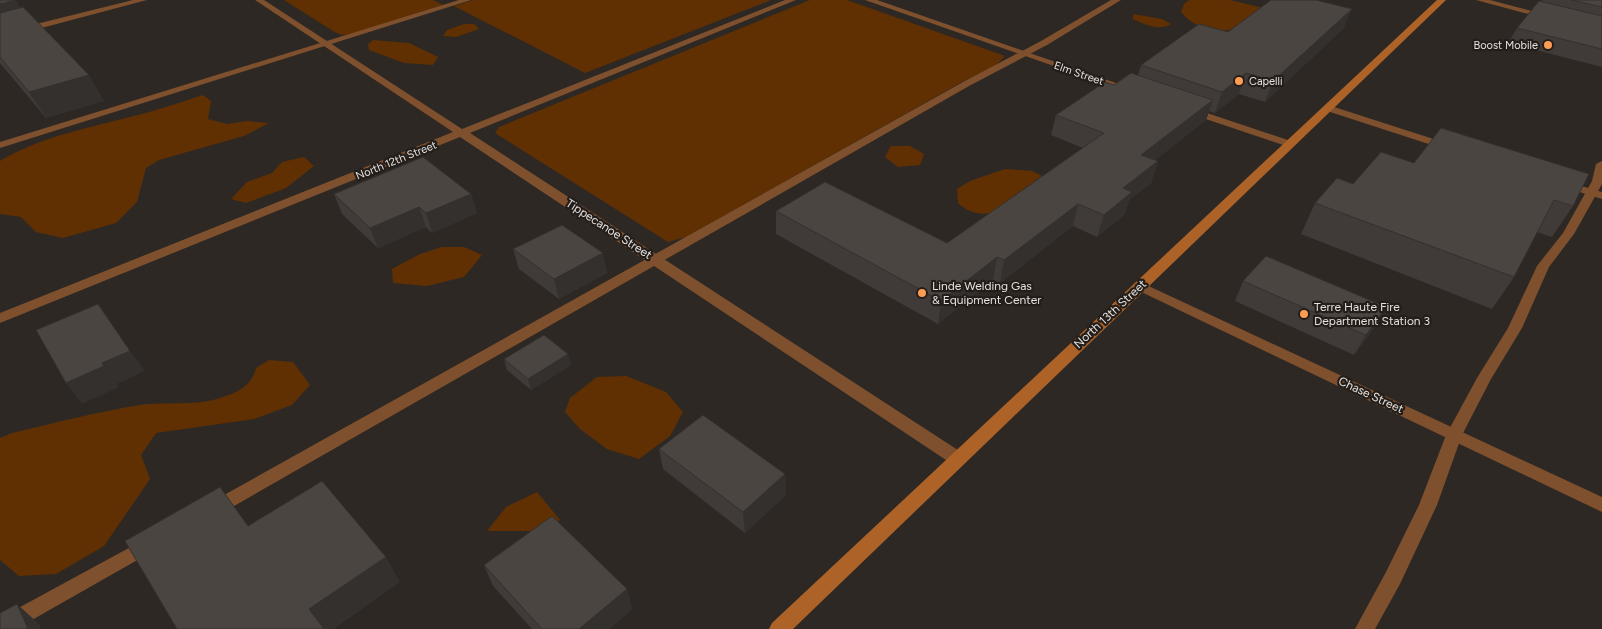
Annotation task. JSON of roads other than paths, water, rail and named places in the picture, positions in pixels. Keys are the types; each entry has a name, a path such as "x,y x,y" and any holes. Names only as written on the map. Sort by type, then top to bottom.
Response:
{"main road":[{"name":"North 13th Street","path":"779,629 1442,0"}],"street":[{"path":"0,36 143,0"},
{"name":"Tippecanoe Street","path":"259,0 958,459"},
{"path":"0,145 467,0"},
{"name":"North 12th Street","path":"0,318 792,0"},
{"name":"Elm Street","path":"869,0 1138,93"},
{"path":"200,516 1117,0"},
{"path":"1480,0 1555,18"},
{"path":"1176,106 1290,144"},
{"path":"1328,108 1460,150"},
{"path":"1366,629 1393,578 1428,504 1454,435 1484,378 1515,328 1543,266 1597,194 1602,164"},
{"path":"1554,180 1597,194"},
{"name":"Chase Street","path":"1140,286 1602,505"},
{"path":"0,628 166,535"}],"place":[{"name":"Boost Mobile","path":"1548,45"},
{"name":"Capelli","path":"1239,81"},
{"name":"Linde Welding Gas & Equipment Center","path":"922,293"},
{"name":"Terre Haute Fire Department Station 3","path":"1304,314"}]}
